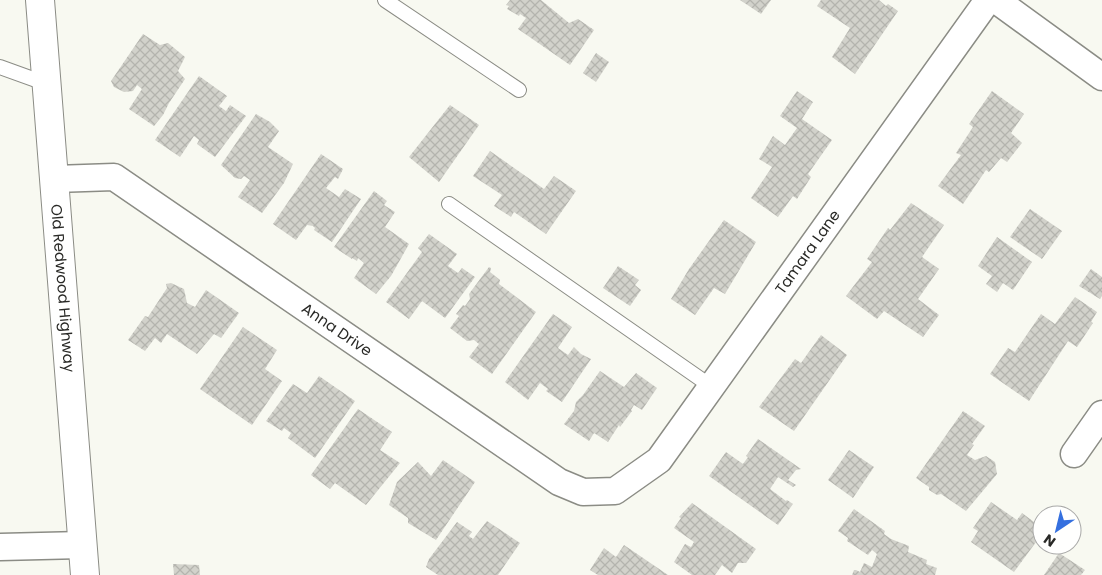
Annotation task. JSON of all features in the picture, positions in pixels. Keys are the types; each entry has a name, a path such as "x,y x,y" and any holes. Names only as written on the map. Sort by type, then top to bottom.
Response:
{"main road":[{"name":"Old Redwood Highway","path":"40,0 85,575"}],"street":[{"name":"Tamara Lane","path":"615,491 659,460 988,0"},
{"path":"996,0 1102,77"},
{"name":"Anna Drive","path":"54,178 114,178 559,482 583,492 615,491"},
{"path":"1074,454 1102,414"},
{"path":"0,547 82,545"}],"lane":[{"path":"385,0 519,90"},
{"path":"0,67 47,84"},
{"path":"449,204 712,387"}],"building":[{"path":"510,0 541,0 569,23 578,19 594,30 570,65 518,29 526,18 507,9 509,6 506,5"},
{"path":"740,0 771,0 761,14"},
{"path":"821,0 879,0 886,6 888,4 898,11 855,74 832,57 850,28 817,6"},
{"path":"143,34 160,45 168,43 185,57 178,71 185,79 154,126 129,109 142,89 137,85 133,91 124,92 114,87 111,81"},
{"path":"596,53 609,62 596,82 583,73"},
{"path":"199,76 227,96 219,106 226,111 230,105 246,116 215,157 197,144 199,140 194,136 180,157 155,140"},
{"path":"797,91 813,102 802,119 832,140 808,174 811,177 797,199 793,196 778,217 751,198 772,167 759,159 773,136 785,145 797,128 780,116"},
{"path":"992,91 1024,114 1011,133 1022,143 1007,162 1001,158 989,172 986,170 963,204 938,186 961,155 956,153 973,127 969,124"},
{"path":"450,105 479,125 439,182 409,157"},
{"path":"256,114 270,122 279,131 268,147 293,164 284,183 262,213 238,197 250,180 244,176 241,179 235,178 221,165"},
{"path":"490,151 544,189 554,176 576,191 546,234 514,212 511,217 494,206 502,195 473,176"},
{"path":"321,154 343,169 338,179 335,177 326,188 339,197 345,189 361,199 332,242 314,230 313,226 307,225 296,240 273,224"},
{"path":"374,191 387,201 384,205 395,212 385,227 409,244 391,276 376,294 354,278 364,263 358,258 357,261 352,259 334,247"},
{"path":"911,203 944,225 922,257 939,269 918,299 939,315 923,337 884,311 877,319 846,296 872,262 867,259 888,228 890,230"},
{"path":"1030,209 1062,231 1042,259 1010,237"},
{"path":"724,220 756,242 725,294 714,288 695,315 671,299 689,269"},
{"path":"429,234 457,254 448,266 458,273 462,268 475,277 445,318 422,301 409,319 386,302 422,252 418,248"},
{"path":"997,237 1032,262 1013,290 1003,283 997,292 986,284 992,276 978,266"},
{"path":"618,266 639,280 635,285 641,290 630,306 603,288"},
{"path":"489,267 491,268 490,272 500,280 499,284 536,312 492,374 469,357 479,344 474,340 467,341 450,328 459,316 456,314 470,299 469,294"},
{"path":"1091,269 1102,277 1102,296 1100,299 1079,286"},
{"path":"171,283 184,289 187,303 195,307 206,290 239,313 221,338 214,334 197,354 167,334 161,343 155,338 145,351 128,340 145,316 148,317 167,288 166,284"},
{"path":"1075,297 1097,312 1091,322 1093,323 1077,347 1068,341 1029,401 990,374 1008,348 1015,352 1041,314 1055,324"},
{"path":"553,314 572,327 558,348 568,355 574,347 581,354 591,359 562,402 546,391 548,389 540,383 528,400 505,382"},
{"path":"243,327 277,350 265,369 282,381 252,425 200,389"},
{"path":"821,335 847,355 794,431 759,407 795,359 801,363"},
{"path":"600,371 624,387 636,373 657,388 642,410 634,405 632,411 620,427 619,425 608,442 594,433 589,441 564,424 574,411 576,402"},
{"path":"319,376 355,401 315,458 288,438 291,433 284,428 282,431 266,421 293,384 307,393"},
{"path":"358,409 392,432 380,450 400,463 366,505 335,483 330,489 311,475"},
{"path":"963,411 985,426 972,444 974,445 967,455 975,460 986,456 995,462 997,474 966,511 941,494 937,495 929,490 929,487 916,478"},
{"path":"758,439 801,469 796,470 788,480 796,485 793,487 778,477 770,489 793,504 778,525 709,476 726,452 743,464 748,457 746,456"},
{"path":"849,450 874,467 853,498 828,480"},
{"path":"443,460 475,482 436,540 408,523 408,518 389,505 397,482 418,462 431,476"},
{"path":"991,502 1017,520 1022,513 1032,520 1032,548 1014,572 971,542 978,531 973,528"},
{"path":"692,503 756,549 746,563 738,563 732,573 722,565 715,575 692,575 674,562 685,544 691,547 694,542 674,528 681,518 679,517"},
{"path":"854,509 885,531 884,534 891,539 909,546 908,552 927,560 926,564 937,568 935,575 852,575 854,570 860,572 864,563 872,567 877,554 872,550 868,555 847,541 848,538 838,531"},
{"path":"487,521 520,543 498,575 438,575 426,567 429,559 457,522 472,532 469,536 473,539"},
{"path":"624,545 668,575 598,575 590,570 604,548 616,557"},
{"path":"1058,555 1062,555 1085,570 1081,575 1044,575"},
{"path":"173,564 199,565 200,575 174,575"}]}
